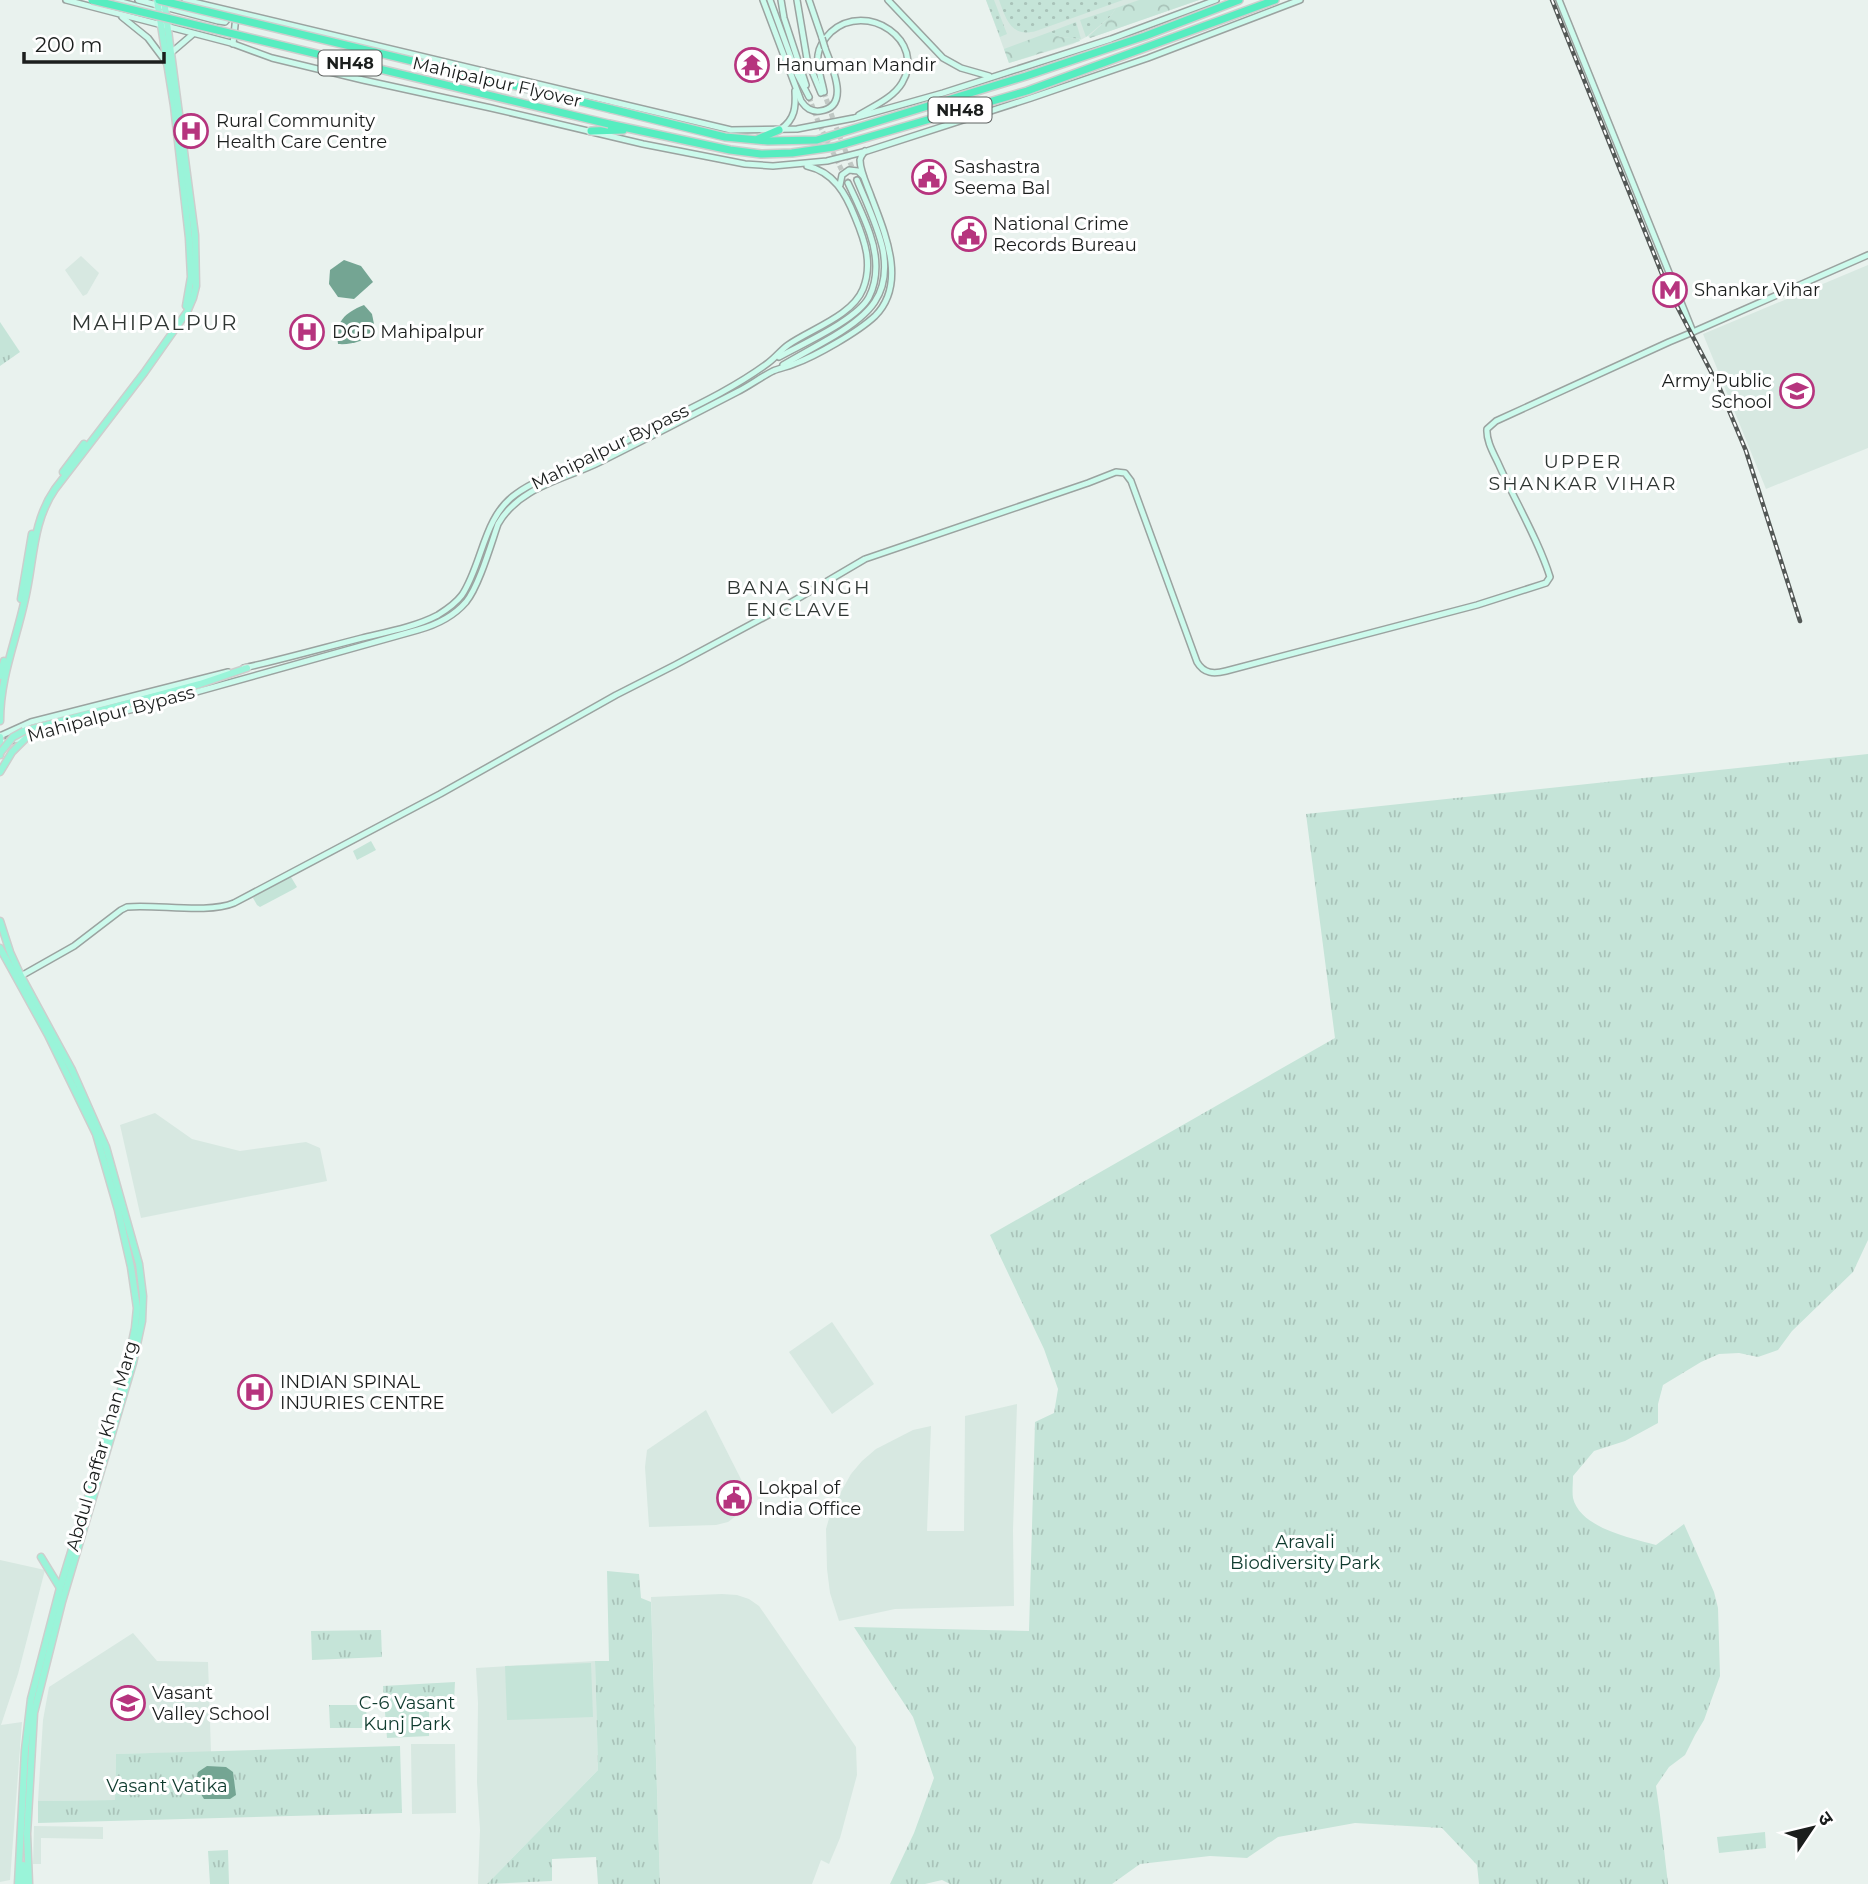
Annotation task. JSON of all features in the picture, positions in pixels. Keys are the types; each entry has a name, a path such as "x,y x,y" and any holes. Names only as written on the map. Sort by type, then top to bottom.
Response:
{"highway":[{"name":"Mahipalpur Flyover","path":"92,0 635,130"},
{"name":"NH48","path":"754,140 821,139 1026,76 1145,36 1239,0"},
{"name":"NH48","path":"635,130 761,154 834,147 1027,91 1275,0"},
{"name":"Mahipalpur Flyover","path":"161,6 725,137 754,140"},
{"path":"591,131 635,130"},
{"path":"754,140 779,130"}],"main road":[{"path":"0,721 2,685 22,614 37,528 44,506 144,373 184,316 195,293 195,243 172,51 161,6"},
{"path":"0,676 19,607 32,535 41,506 74,457 165,339 188,299 191,277 189,238 165,25"},
{"path":"0,772 25,734 37,726 200,684 247,668"},
{"path":"0,754 12,737 25,734"},
{"path":"0,736 0,754"},
{"name":"Abdul Gaffar Khan Marg","path":"0,921 21,976 72,1069 106,1147 139,1264 143,1296 133,1363 62,1602 34,1713 29,1884"},
{"name":"Abdul Gaffar Khan Marg","path":"0,948 52,1044 96,1134 118,1210 136,1298 135,1328 124,1380 60,1588 29,1709 20,1850 21,1884"},
{"path":"41,1557 60,1588"},
{"path":"20,1850 24,1859 21,1884"}],"street":[{"path":"66,0 165,25 272,58 643,144 745,164 773,166 827,161 867,150 1148,58 1300,0"},
{"path":"114,0 161,6 225,28 230,33 232,44"},
{"path":"138,0 225,22 235,12"},
{"path":"185,0 731,130 816,127 853,118 943,93 1111,39 1216,0"},
{"path":"217,0 219,8"},
{"path":"763,0 801,101 808,109 820,111 833,104 838,90 809,0"},
{"path":"770,0 797,74 808,94 803,72 783,18 781,0"},
{"path":"797,0 807,60 823,92 818,55 832,31 845,22 862,19 875,21 892,31 903,45 907,68 902,82 889,97 853,118"},
{"path":"890,0 936,52 951,64 991,76"},
{"path":"1559,0 1693,332"},
{"path":"232,44 235,12"},
{"path":"113,13 140,30 168,65"},
{"path":"172,51 193,34"},
{"path":"779,130 789,122 795,112 796,101 791,76"},
{"path":"865,179 860,158 867,150"},
{"name":"Mahipalpur Bypass","path":"0,736 32,722 395,630 439,614 461,596 495,517 514,495 544,477 590,460 722,391 770,362 788,345 842,313 856,300 863,289 867,273 866,247 853,211 833,179 820,170 801,164"},
{"path":"842,190 841,179 846,172 858,171 865,179"},
{"name":"Mahipalpur Bypass","path":"0,743 438,623 456,611 473,591 498,524 517,502 546,483 600,462 737,392 774,370 796,363 852,334 875,316 891,285 891,261 882,225 865,179"},
{"path":"774,370 855,323 875,304 880,293 884,271 883,249 857,180"},
{"path":"770,362 849,317 869,299 876,272 874,251 864,217 848,183"},
{"path":"21,976 74,946 124,908 215,907 234,903 440,794 616,695 675,666 865,559 1116,472 1125,473 1131,481 1197,662 1208,672 1226,671 1286,656 1477,605 1543,584 1550,579 1544,559 1515,502 1488,440 1487,429 1496,421 1868,255"}],"shaded area":[{"path":"986,0 1199,0 1090,38 1088,36 1073,44 1009,63"},
{"path":"81,256 99,273 87,294 83,296 65,270"},
{"path":"344,260 361,266 373,282 354,299 338,297 329,284 330,270"},
{"name":"Army Public School","path":"1868,265 1868,448 1766,489 1703,334"},
{"path":"364,305 372,314 375,329 368,337 359,341 338,344 337,336 342,319"},
{"path":"155,1113 192,1139 240,1151 306,1142 320,1148 327,1181 141,1218 120,1125"},
{"path":"832,1322 874,1384 832,1414 789,1352"},
{"path":"1017,1404 1013,1530 1014,1606 895,1609 839,1621 830,1593 826,1529 832,1508 851,1474 876,1449 913,1430 931,1426 927,1531 964,1531 965,1416"},
{"path":"706,1410 753,1503 728,1522 716,1525 649,1527 645,1467 647,1450"},
{"path":"0,1560 45,1570 18,1674 1,1725 22,1722 10,1880 0,1882"},
{"path":"737,1595 759,1606 856,1747 857,1775 840,1838 829,1864 821,1860 812,1884 660,1884 651,1597"},
{"name":"Vasant Valley School","path":"133,1633 157,1661 208,1662 211,1752 116,1754 115,1800 38,1801 43,1720 49,1687"},
{"path":"595,1661 598,1770 487,1884 478,1884 480,1830 476,1668"},
{"path":"411,1744 455,1744 456,1813 412,1814"},
{"path":"207,1766 226,1767 233,1772 236,1795 230,1799 204,1799 198,1786 197,1775"},
{"path":"34,1826 103,1827 103,1839 41,1838 41,1864 33,1864"}],"green space":[{"path":"986,0 994,0 1007,34 1000,37"},
{"path":"999,0 1123,0 1036,31 1021,32 1011,25"},
{"path":"1139,0 1199,0 1090,38 1116,8"},
{"path":"1116,8 1110,17 1086,37 1080,20"},
{"path":"1076,22 1081,39 1060,37 1050,32"},
{"path":"1050,32 1080,41 1009,63 1004,49"},
{"path":"0,322 20,352 0,366"},
{"name":"Aravali Biodiversity Park","path":"1868,754 1868,1240 1853,1272 1792,1331 1778,1350 1758,1357 1739,1353 1719,1354 1663,1385 1658,1404 1658,1423 1625,1441 1594,1451 1573,1476 1573,1498 1578,1508 1585,1517 1608,1530 1656,1545 1684,1524 1714,1592 1718,1608 1720,1676 1704,1720 1685,1755 1669,1767 1656,1786 1668,1884 1479,1884 1477,1865 1442,1828 1355,1823 1278,1837 1247,1858 1210,1856 1140,1864 1112,1884 950,1884 942,1880 925,1884 890,1884 914,1833 934,1778 913,1717 854,1627 1029,1631 1035,1422 1054,1413 1058,1389 1044,1349 990,1235 1335,1038 1306,814"},
{"path":"371,841 376,850 357,860 353,851"},
{"path":"289,877 297,887 260,907 257,905 253,898 255,895"},
{"path":"607,1571 639,1574 641,1598 651,1602 660,1884 598,1884 596,1857 552,1859 552,1881 487,1884 598,1770 595,1661 609,1661"},
{"path":"381,1630 382,1657 312,1660 311,1631"},
{"path":"591,1663 593,1717 507,1720 505,1666"},
{"name":"C-6 Vasant Kunj Park","path":"455,1682 454,1701 429,1703 429,1736 387,1738 383,1686"},
{"path":"329,1705 366,1705 367,1728 330,1728"},
{"name":"Vasant Vatika","path":"400,1746 402,1813 38,1823 38,1801 115,1800 116,1754"},
{"path":"1765,1832 1766,1848 1719,1853 1717,1837"},
{"path":"228,1850 229,1884 210,1884 208,1851"}],"tunnel":[{"path":"824,92 857,180"},
{"path":"809,97 848,183"}],"railway":[{"path":"1552,0 1668,289 1720,389 1746,451 1800,621"}],"place":[{"name":"Hanuman Mandir","path":"752,65"},
{"name":"Rural Community Health Care Centre","path":"191,131"},
{"name":"Sashastra Seema Bal","path":"929,177"},
{"name":"National Crime Records Bureau","path":"969,234"},
{"name":"Shankar Vihar","path":"1670,290"},
{"name":"DGD Mahipalpur","path":"307,332"},
{"name":"Army Public School","path":"1797,391"},
{"name":"INDIAN SPINAL INJURIES CENTRE","path":"255,1392"},
{"name":"Lokpal of India Office","path":"734,1498"},
{"name":"Vasant Valley School","path":"128,1703"}],"district":[{"name":"MAHIPALPUR","path":"155,322"},
{"name":"UPPER SHANKAR VIHAR","path":"1583,472"},
{"name":"BANA SINGH ENCLAVE","path":"799,598"}]}
